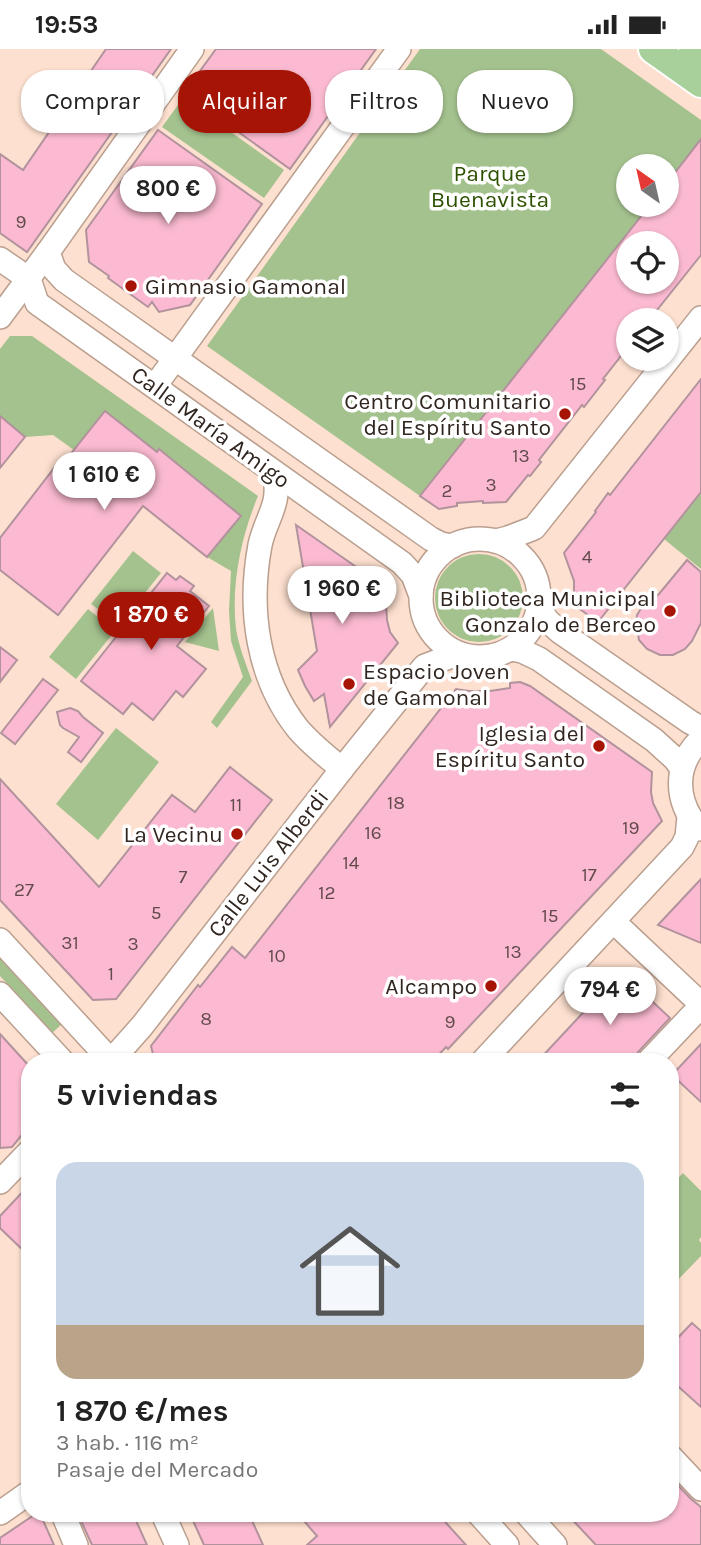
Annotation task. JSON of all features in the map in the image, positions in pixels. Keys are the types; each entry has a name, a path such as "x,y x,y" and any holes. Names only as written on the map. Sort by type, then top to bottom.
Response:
{"main road":[{"path":"653,49 701,83"},
{"path":"693,49 701,55"}],"street":[{"path":"1,316 192,49"},
{"path":"155,386 399,49"},
{"name":"Calle María Amigo","path":"48,252 54,269 64,280 431,539 453,546"},
{"path":"0,259 29,279 37,303 1,316"},
{"name":"Calle María Amigo","path":"37,303 409,569 418,583 421,596"},
{"path":"534,528 531,557 539,608 530,629 511,649 487,656 464,656 443,646 429,629 423,615 421,596 428,572 443,552 453,546 473,541 496,541 534,528 701,318"},
{"path":"274,473 277,494 263,532 254,593 256,626 264,662 276,694 299,729 314,746 342,769"},
{"path":"274,506 293,497 306,495"},
{"path":"496,541 519,553 534,576"},
{"path":"539,608 559,631 701,728"},
{"path":"429,629 425,666 457,654"},
{"path":"511,649 539,659 654,740 682,769"},
{"name":"Calle Luis Alberdi","path":"119,1053 425,666"},
{"path":"490,1053 691,844 687,837 695,824 681,798 680,781 689,753 701,739"},
{"path":"614,922 701,1005 656,1053"},
{"path":"0,940 103,1053"},
{"path":"0,994 55,1053"},
{"path":"0,1182 21,1160"},
{"path":"679,1466 701,1489"},
{"path":"0,1513 21,1498"},
{"path":"66,1522 76,1545"},
{"path":"167,1522 177,1545"},
{"path":"486,1522 508,1545"},
{"path":"534,1522 555,1545"}],"green space":[{"name":"Parque Buenavista","path":"420,49 601,49 701,120 701,139 679,167 679,154 616,154 616,217 641,217 629,231 616,231 616,248 420,496 207,346 360,133 443,133 443,70 405,70"},
{"path":"178,105 178,133 232,133 284,170 264,198 164,128 164,124"},
{"path":"10,336 32,336 258,496 242,544 235,595 237,636 252,681 217,728 211,722 243,677 231,641 231,571 207,557 240,515 105,411 74,450 53,435 25,437 0,416 0,349"},
{"path":"701,492 701,569 664,539"},
{"path":"133,551 161,573 119,625 91,604"},
{"path":"479,554 504,561 516,573 523,598 516,623 504,635 479,642 454,635 442,623 435,598 442,573 454,561"},
{"path":"213,608 219,651 185,642"},
{"path":"88,609 115,631 76,679 49,657"},
{"path":"116,728 159,762 98,840 56,804"},
{"path":"0,957 62,1024 52,1033 0,976"},
{"path":"683,1173 701,1191 701,1256 679,1279 679,1177"}],"building":[{"path":"106,49 171,49 156,70 92,70"},
{"path":"216,49 376,49 361,70 325,70 325,120 290,169 240,133 311,133 311,70 201,70"},
{"path":"48,133 111,133 27,252 0,233 0,154 23,170"},
{"path":"156,133 162,133 262,204 190,305 159,312 152,302 148,307 89,262 86,230"},
{"path":"701,139 701,255 679,282 679,231 629,231 641,217 679,217 679,167"},
{"path":"616,248 616,294 670,294 659,308 616,308 616,362 584,407 582,405 539,460 541,462 530,476 528,475 506,502 457,503 457,506 439,509 420,496"},
{"path":"701,379 701,492 598,622 574,605 574,581 564,553 608,493 610,495"},
{"path":"105,411 157,452 159,449 241,516 207,557 143,506 58,615 0,570 0,538 58,463 61,466"},
{"path":"0,416 25,437 0,468"},
{"path":"296,525 385,587 387,620 390,632 398,643 330,727 324,694 314,701 298,670 317,651"},
{"name":"Biblioteca Municipal Gonzalo de Berceo","path":"687,560 701,572 701,623 685,649 673,655 660,655 647,649 639,640 637,615 642,607 659,594"},
{"path":"167,573 176,580 180,576 194,586 190,591 209,606 177,646 206,669 183,697 176,691 153,720 132,703 123,714 81,681"},
{"path":"0,647 17,660 0,682"},
{"path":"43,679 58,690 15,744 1,733"},
{"path":"520,682 530,686 652,772 653,803 662,821 448,1049 446,1047 440,1053 153,1053 151,1046 198,985 200,987 232,947 245,958 456,689 490,691 510,688 510,683"},
{"path":"70,708 78,711 103,733 81,762 68,752 79,737 60,725 57,712"},
{"path":"230,767 272,800 116,999 93,1000 0,900 0,779 99,887 172,795 195,812"},
{"path":"701,879 701,943 658,925"},
{"path":"621,972 670,1018 638,1053 545,1053"},
{"path":"0,1034 21,1057 21,1136 12,1147 0,1148"},
{"path":"701,1044 701,1102 679,1082 679,1068"},
{"path":"21,1194 21,1248 0,1228 0,1216"},
{"path":"692,1323 701,1331 701,1407 679,1387 679,1337"},
{"path":"679,1486 701,1507 701,1545 596,1545 574,1522 679,1522"},
{"path":"24,1522 44,1522 54,1545 0,1545 0,1538"},
{"path":"82,1522 137,1522 147,1545 92,1545"},
{"path":"194,1522 253,1522 263,1545 204,1545"},
{"path":"305,1522 445,1522 466,1545 307,1545 317,1536"}],"place":[{"name":"Gimnasio Gamonal","path":"131,286"},
{"name":"Centro Comunitario del Espíritu Santo","path":"565,414"},
{"name":"Biblioteca Municipal Gonzalo de Berceo","path":"670,611"},
{"name":"Espacio Joven de Gamonal","path":"349,684"},
{"name":"Iglesia del Espíritu Santo","path":"599,746"},
{"name":"La Vecinu","path":"237,834"},
{"name":"Alcampo","path":"491,986"}]}
